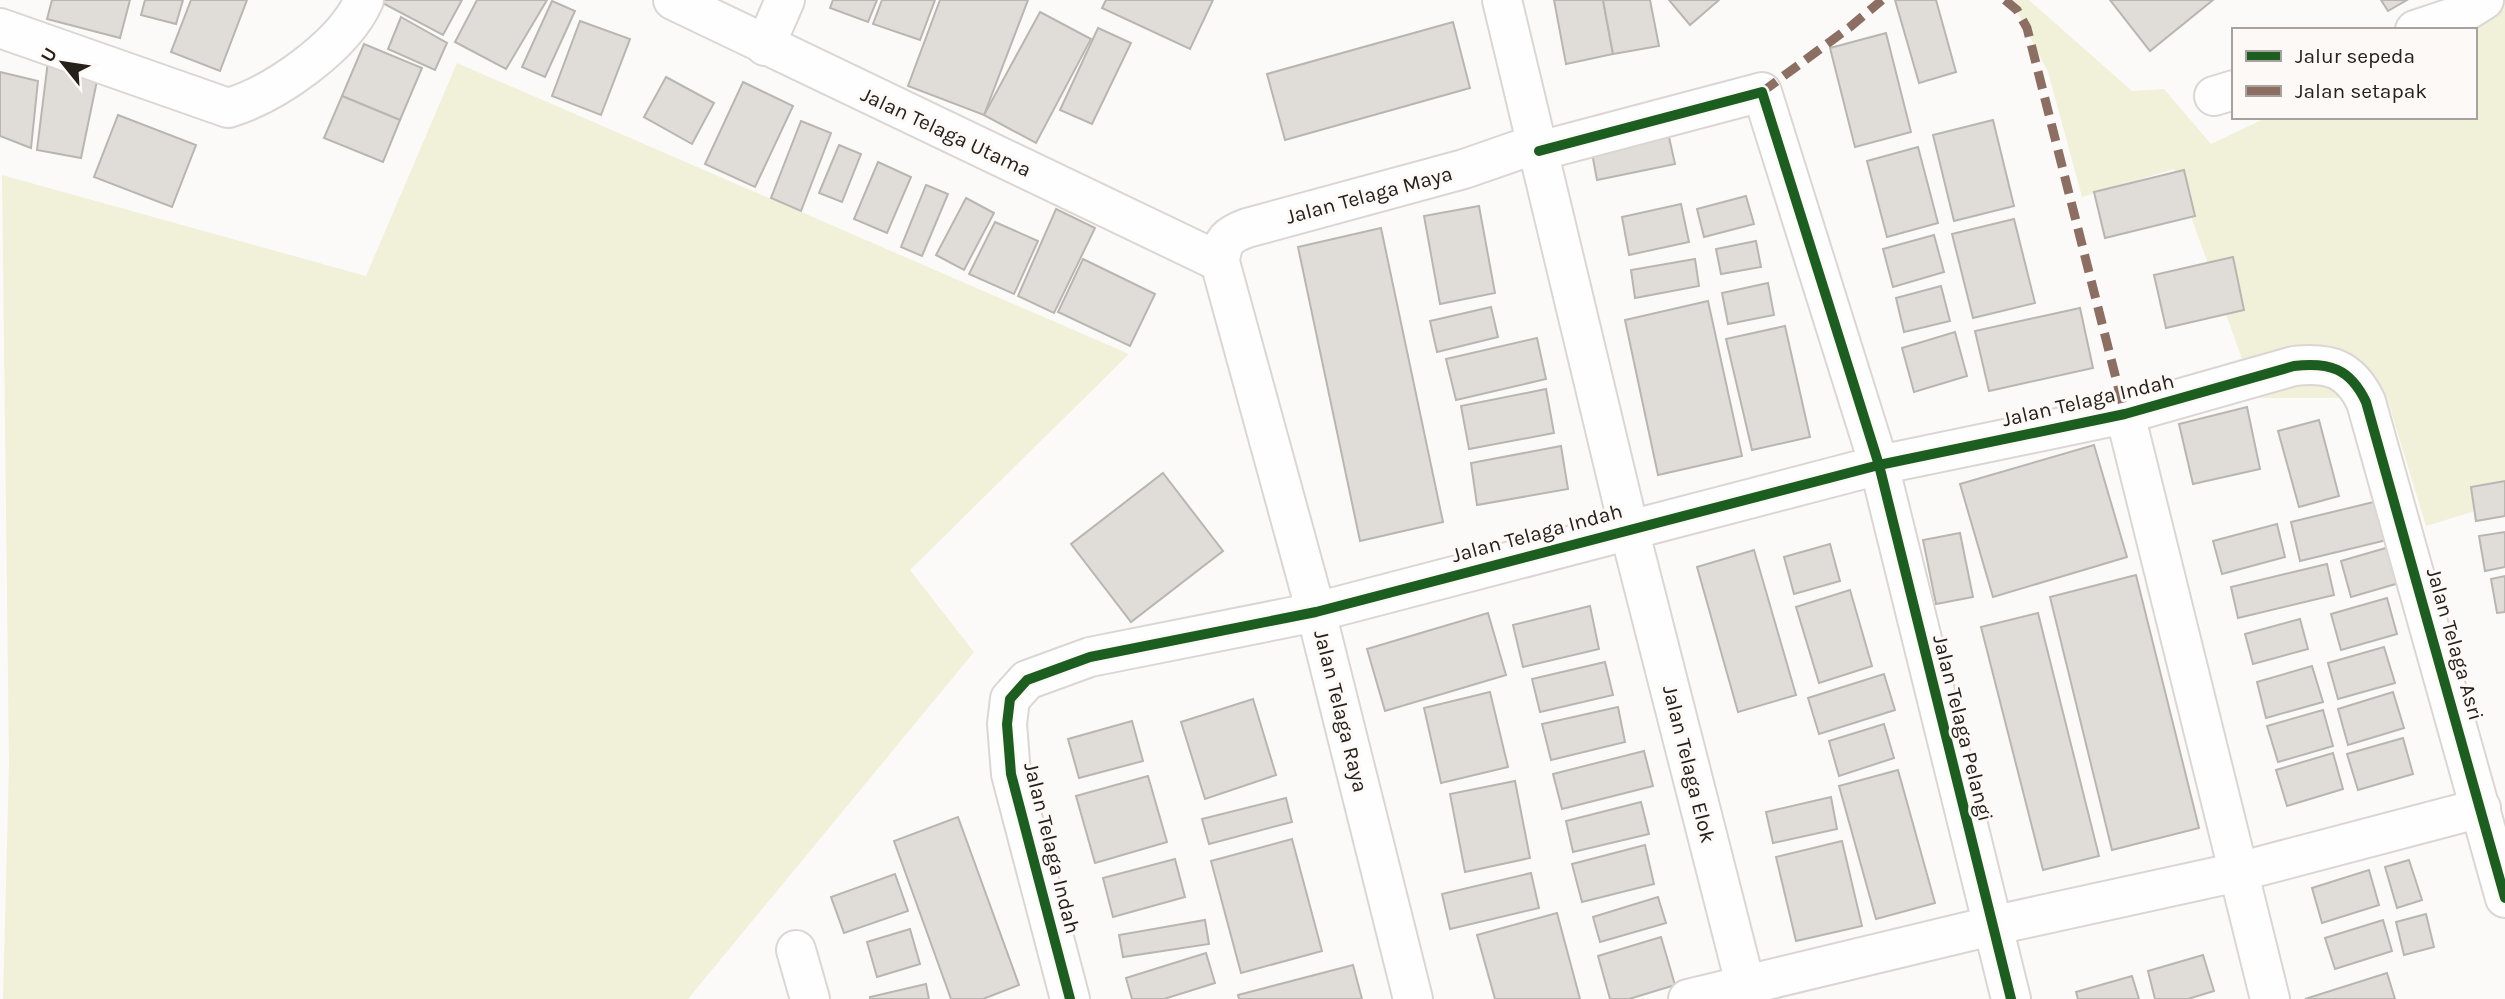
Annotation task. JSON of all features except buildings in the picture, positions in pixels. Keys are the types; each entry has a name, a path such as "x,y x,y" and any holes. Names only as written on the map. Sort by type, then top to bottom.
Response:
{"street":[{"path":"0,28 228,108 253,101 279,87 325,49 358,14 364,0"},
{"name":"Jalan Telaga Utama","path":"673,0 1220,262"},
{"path":"765,46 785,0"},
{"name":"Jalan Telaga Elok","path":"1502,0 1629,529 1748,993"},
{"path":"2421,28 2460,15 2484,0"},
{"name":"Jalan Telaga Pelangi","path":"1538,147 1762,92 1879,465 2011,999"},
{"name":"Jalan Telaga Maya","path":"1220,262 1224,240 1247,228 1538,147"},
{"name":"Jalan Telaga Raya","path":"1220,262 1316,612 1413,999"},
{"name":"Jalan Telaga Indah","path":"1070,999 1012,774 1007,724 1010,699 1027,680 1090,657 1316,612 1879,465 2125,414 2294,366 2319,363 2342,372 2357,383 2366,402"},
{"name":"Jalan Telaga Asri","path":"2366,402 2505,898"},
{"path":"2125,414 2270,999"},
{"path":"1688,999 1748,993 1991,926 2238,872 2481,808"},
{"path":"796,950 810,999"}],"green space":[{"path":"2011,0 2029,0 2132,91 2164,89 2211,144 2264,119 2477,119 2477,28 2443,28 2491,0 2505,0 2505,502 2426,526 2387,398 2256,398 2174,169 2082,197 2048,72"},
{"path":"457,63 1129,354 910,570 974,652 688,999 3,999 9,765 2,175 366,276"}],"marked path":[{"path":"1762,92 1882,0"},
{"path":"2005,0 2017,10 2027,28 2125,414"}],"cycle path":[{"path":"1539,151 1762,92 1879,465 2011,999"},
{"path":"1070,999 1011,774 1007,724 1010,699 1027,680 1090,657 1316,612 1879,465 2125,414 2294,366 2306,365 2337,370 2353,381 2366,402 2505,898"}]}
